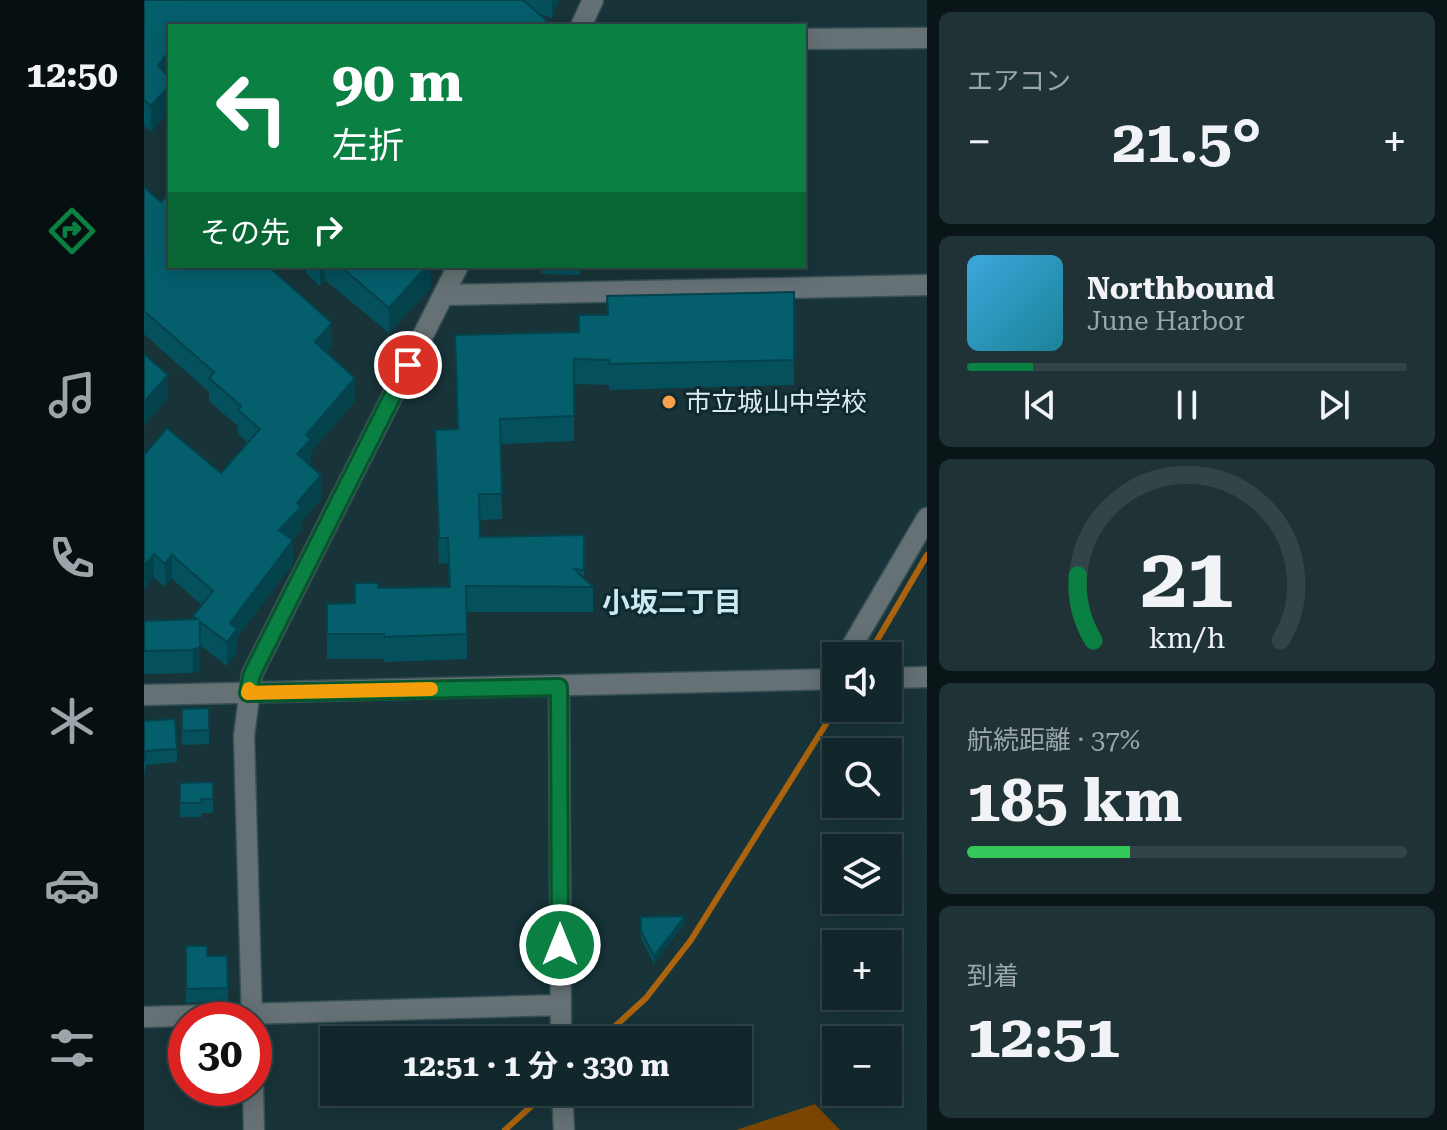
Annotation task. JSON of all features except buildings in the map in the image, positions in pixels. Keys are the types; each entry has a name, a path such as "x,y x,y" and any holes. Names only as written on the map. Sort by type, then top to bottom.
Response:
{"street":[{"path":"582,24 593,0"},
{"path":"806,39 927,38"},
{"path":"252,1002 244,736 252,674 457,268"},
{"path":"444,295 927,285"},
{"path":"854,642 927,518"},
{"path":"144,695 559,687 822,677"},
{"path":"902,678 927,677"},
{"path":"559,687 561,1026"},
{"path":"272,1016 560,1005"},
{"path":"144,1017 168,1017"},
{"path":"253,1106 254,1130"},
{"path":"563,1106 564,1130"}],"shaded area":[{"path":"815,1104 840,1130 736,1130"}],"waterway":[{"path":"876,642 927,555"},
{"path":"615,1026 646,998 691,940 827,722"},
{"path":"505,1130 532,1106"}],"slow traffic":[{"path":"249,689 248,693 431,689"}],"place":[{"name":"市立城山中学校","path":"669,402"}],"district":[{"name":"小坂二丁目","path":"672,602"}],"route":[{"path":"408,365 252,674 248,693 559,687 560,945"}]}
